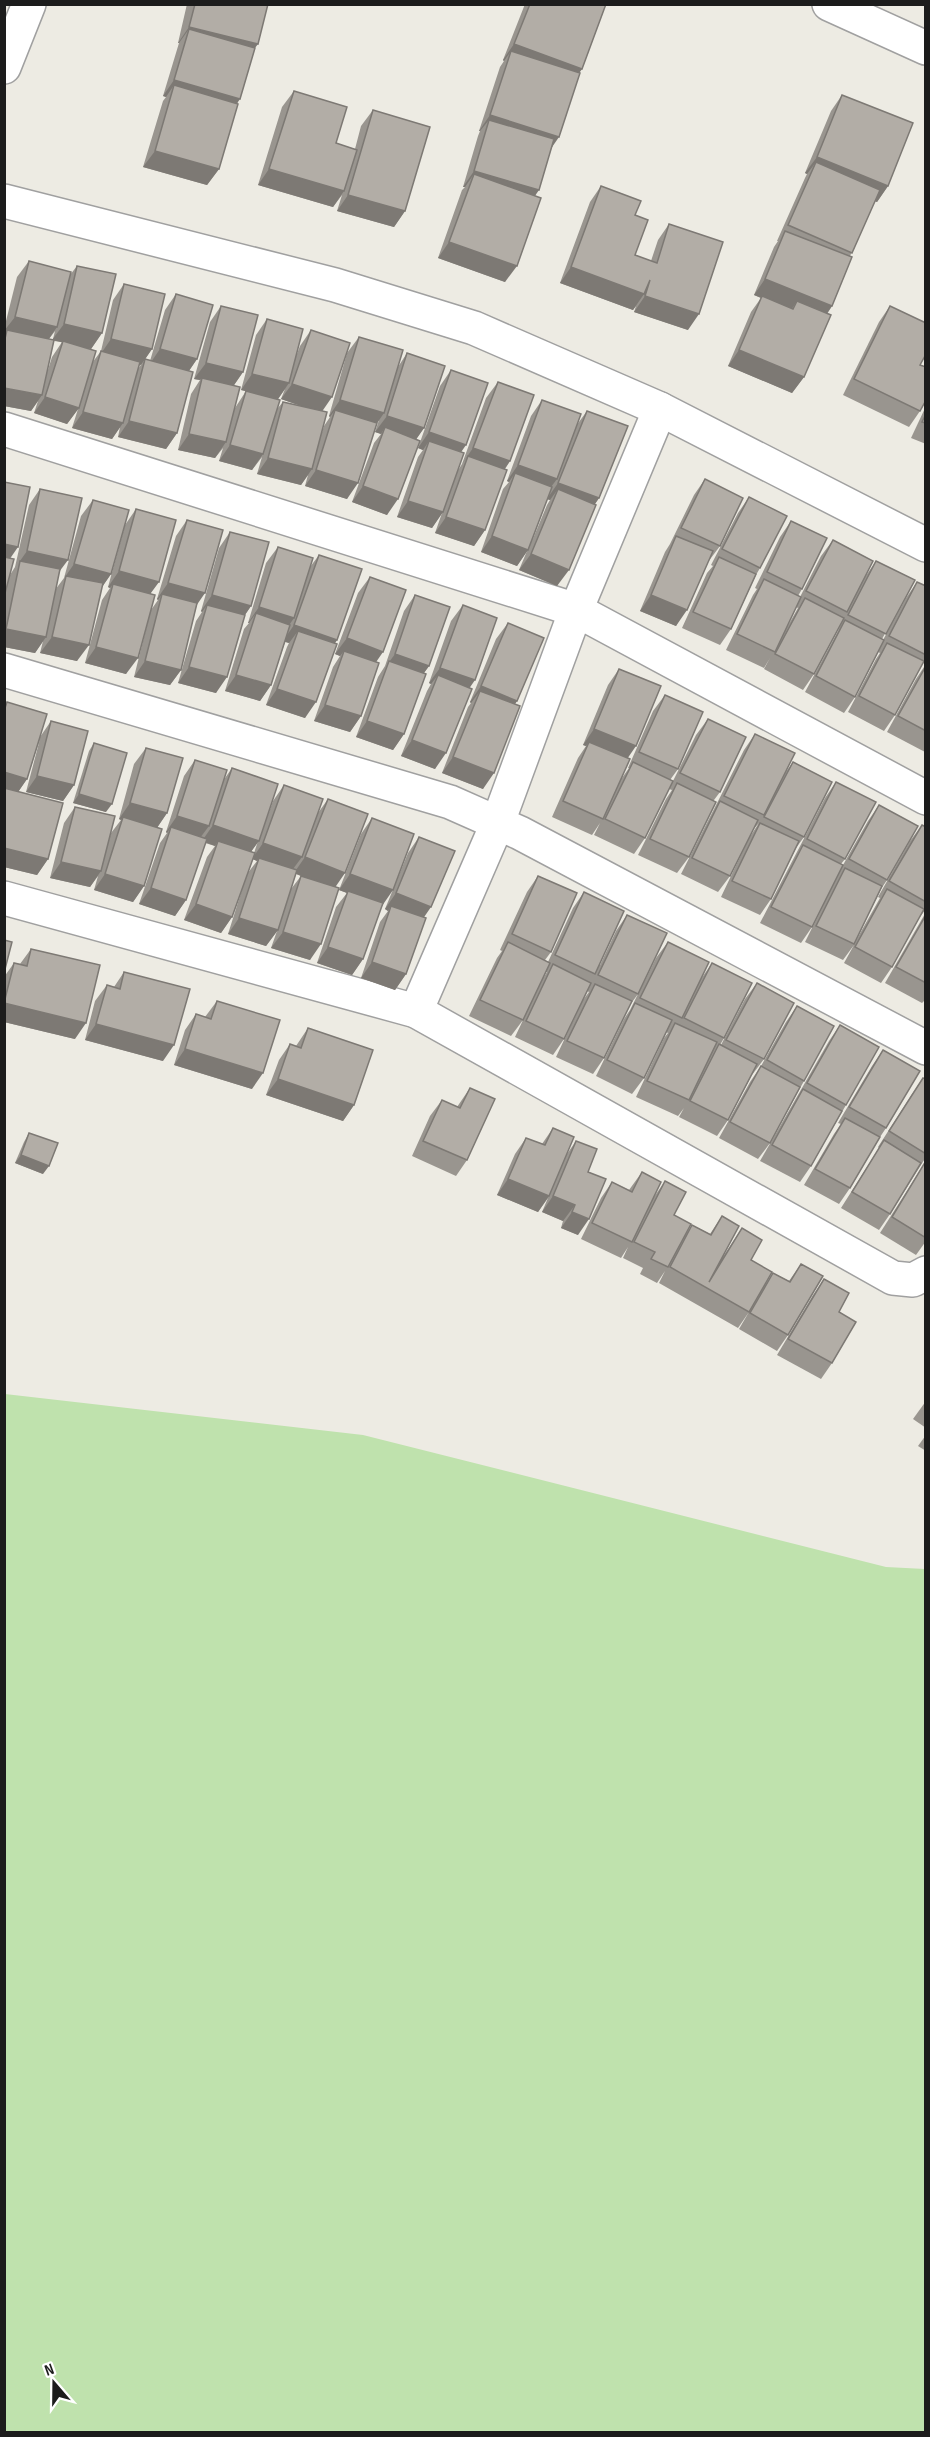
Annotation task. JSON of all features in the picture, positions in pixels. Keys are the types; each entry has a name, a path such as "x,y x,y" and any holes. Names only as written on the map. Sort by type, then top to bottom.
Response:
{"street":[{"path":"4,67 29,4"},
{"path":"829,4 926,48"},
{"path":"4,201 334,285 474,328 660,409 926,545"},
{"path":"416,1011 498,822 576,609 660,409"},
{"path":"4,429 576,609 926,798"},
{"path":"4,670 450,802 498,822 926,1048"},
{"path":"4,898 416,1011 892,1278 914,1280 926,1274"}],"green space":[{"path":"5,1394 363,1435 886,1567 925,1569 925,2432 5,2432"}],"building":[{"path":"195,4 268,4 258,44 189,27"},
{"path":"530,4 606,4 582,69 514,44"},
{"path":"189,29 255,48 240,99 174,80"},
{"path":"511,51 580,73 559,137 490,115"},
{"path":"174,85 238,104 219,169 155,151"},
{"path":"294,91 347,107 336,143 357,150 344,191 269,169"},
{"path":"842,95 913,123 888,186 817,157"},
{"path":"373,110 430,127 405,211 348,195"},
{"path":"489,120 554,139 539,190 474,171"},
{"path":"816,162 880,190 852,253 788,225"},
{"path":"474,174 541,198 517,266 449,242"},
{"path":"601,186 641,201 635,215 648,220 635,255 657,263 669,224 723,242 699,314 645,296 650,280 644,294 571,267"},
{"path":"785,231 852,257 832,306 765,279"},
{"path":"29,261 71,272 57,327 15,317"},
{"path":"77,266 116,274 102,333 64,324"},
{"path":"124,284 165,294 152,349 111,339"},
{"path":"176,294 213,305 197,359 160,349"},
{"path":"762,296 793,309 797,301 831,315 804,377 739,350"},
{"path":"221,306 258,315 243,372 206,363"},
{"path":"890,306 926,323 926,354 920,365 926,367 926,400 920,411 854,379"},
{"path":"267,319 303,329 289,383 252,374"},
{"path":"7,330 54,340 42,395 4,388 4,343"},
{"path":"311,330 350,343 332,397 292,384"},
{"path":"359,337 403,350 384,413 340,400"},
{"path":"63,341 96,351 79,408 45,397"},
{"path":"101,351 140,362 123,423 83,412"},
{"path":"407,353 445,366 424,428 387,416"},
{"path":"145,359 193,372 177,433 129,421"},
{"path":"451,370 488,383 466,445 429,432"},
{"path":"202,378 240,387 226,442 189,434"},
{"path":"498,382 534,395 510,461 473,448"},
{"path":"246,391 280,400 263,454 230,445"},
{"path":"542,400 581,414 557,479 518,465"},
{"path":"283,402 327,412 312,469 268,458"},
{"path":"335,410 377,423 358,483 316,470"},
{"path":"587,411 628,426 599,498 558,483"},
{"path":"385,427 420,441 398,499 363,486"},
{"path":"429,441 464,453 443,512 408,501"},
{"path":"468,456 507,470 485,530 446,517"},
{"path":"515,473 552,487 528,550 492,536"},
{"path":"705,479 743,498 720,546 681,528"},
{"path":"4,482 30,487 18,547 4,544"},
{"path":"40,489 82,498 68,560 27,551"},
{"path":"558,489 596,505 569,570 531,554"},
{"path":"749,497 787,516 760,568 722,549"},
{"path":"93,500 129,510 111,574 74,564"},
{"path":"136,509 176,520 159,582 119,571"},
{"path":"187,520 223,530 205,593 168,583"},
{"path":"791,521 827,538 802,589 767,572"},
{"path":"230,532 269,542 251,606 212,595"},
{"path":"676,536 713,551 687,610 651,595"},
{"path":"833,540 873,561 847,612 806,591"},
{"path":"278,547 313,558 294,618 259,607"},
{"path":"319,555 362,569 337,640 294,625"},
{"path":"4,557 14,559 4,597"},
{"path":"719,557 756,574 731,629 693,612"},
{"path":"20,561 60,569 46,637 6,629"},
{"path":"876,561 915,580 886,634 848,615"},
{"path":"66,576 103,583 89,645 52,637"},
{"path":"370,577 406,590 383,652 347,638"},
{"path":"764,579 801,597 775,652 737,634"},
{"path":"917,582 926,586 926,655 889,636"},
{"path":"113,584 155,595 138,658 96,647"},
{"path":"162,594 197,603 181,670 145,661"},
{"path":"415,595 450,607 429,666 395,654"},
{"path":"805,598 844,618 814,674 775,654"},
{"path":"207,605 245,615 227,677 189,667"},
{"path":"463,605 497,618 475,680 440,668"},
{"path":"256,613 290,625 271,685 236,675"},
{"path":"845,620 884,640 855,697 816,676"},
{"path":"508,623 544,638 517,701 481,686"},
{"path":"298,631 337,644 316,702 277,689"},
{"path":"887,643 924,661 895,715 859,696"},
{"path":"344,651 379,663 361,716 325,705"},
{"path":"389,661 426,674 404,734 367,721"},
{"path":"926,666 926,731 898,716"},
{"path":"619,669 661,686 636,746 594,729"},
{"path":"438,675 472,689 446,753 412,740"},
{"path":"480,691 520,706 494,773 453,757"},
{"path":"665,695 703,712 678,769 639,752"},
{"path":"7,702 47,714 27,779 4,772 4,711"},
{"path":"708,719 746,737 720,792 680,773"},
{"path":"51,721 88,731 74,785 37,776"},
{"path":"755,734 795,753 764,815 724,796"},
{"path":"589,742 630,759 603,819 563,801"},
{"path":"94,743 127,753 112,804 79,794"},
{"path":"146,748 183,758 167,813 130,803"},
{"path":"195,760 227,770 209,826 177,816"},
{"path":"633,762 673,781 645,838 605,819"},
{"path":"793,762 832,782 804,837 764,817"},
{"path":"232,768 278,784 259,841 213,825"},
{"path":"836,782 876,802 845,859 807,839"},
{"path":"677,783 716,802 689,857 650,839"},
{"path":"284,785 323,799 302,857 263,843"},
{"path":"4,788 63,803 48,859 4,848"},
{"path":"328,799 368,814 345,873 305,857"},
{"path":"720,801 758,820 730,876 692,858"},
{"path":"879,805 918,826 887,880 849,859"},
{"path":"75,807 115,816 101,871 61,862"},
{"path":"123,817 162,829 144,886 105,874"},
{"path":"372,818 414,834 393,890 350,874"},
{"path":"760,823 799,841 771,899 732,881"},
{"path":"922,825 926,827 926,902 889,881"},
{"path":"171,827 207,839 186,900 151,888"},
{"path":"419,837 455,851 431,907 396,893"},
{"path":"218,841 255,853 232,917 196,904"},
{"path":"803,845 843,865 812,927 771,907"},
{"path":"259,858 297,870 278,930 239,918"},
{"path":"845,868 882,886 854,944 816,926"},
{"path":"301,876 339,888 321,944 283,932"},
{"path":"538,876 577,893 551,952 512,934"},
{"path":"887,889 924,909 892,967 855,947"},
{"path":"348,891 383,903 363,959 328,947"},
{"path":"584,892 624,911 595,974 555,955"},
{"path":"391,906 426,918 406,974 372,962"},
{"path":"627,915 667,933 638,994 598,975"},
{"path":"926,915 926,983 896,967"},
{"path":"4,940 12,942 4,973"},
{"path":"508,942 550,963 523,1020 480,1000"},
{"path":"668,942 709,962 682,1018 640,998"},
{"path":"31,949 100,965 86,1023 4,1003 14,963 27,966"},
{"path":"712,963 752,983 724,1038 684,1018"},
{"path":"553,964 591,983 564,1039 526,1021"},
{"path":"124,972 190,989 174,1045 96,1024 107,985 120,989"},
{"path":"757,983 794,1003 764,1059 726,1040"},
{"path":"595,984 632,1001 604,1058 567,1041"},
{"path":"217,1001 280,1020 263,1073 185,1049 196,1014 211,1019"},
{"path":"635,1003 672,1020 644,1078 607,1060"},
{"path":"797,1006 834,1026 804,1081 767,1060"},
{"path":"675,1023 717,1042 689,1100 647,1081"},
{"path":"840,1025 879,1047 846,1105 807,1083"},
{"path":"308,1028 373,1050 354,1105 278,1079 290,1044 301,1048"},
{"path":"719,1044 757,1064 728,1120 690,1101"},
{"path":"883,1050 920,1071 886,1128 849,1107"},
{"path":"761,1066 800,1087 770,1143 730,1122"},
{"path":"923,1078 926,1079 926,1154 889,1131"},
{"path":"470,1088 495,1099 467,1160 423,1141 442,1100 460,1108"},
{"path":"803,1089 842,1111 811,1166 772,1145"},
{"path":"845,1118 880,1137 850,1188 815,1169"},
{"path":"553,1128 574,1137 549,1196 508,1179 526,1138 545,1145"},
{"path":"29,1133 58,1143 49,1166 21,1155"},
{"path":"884,1140 921,1163 890,1214 852,1192"},
{"path":"576,1141 597,1149 588,1172 606,1179 589,1219 572,1212 575,1205 553,1196"},
{"path":"924,1164 926,1165 926,1238 892,1217"},
{"path":"642,1172 661,1182 632,1242 592,1223 612,1182 632,1192"},
{"path":"665,1181 686,1192 674,1215 691,1224 668,1267 651,1259 655,1252 634,1242"},
{"path":"722,1216 739,1226 709,1282 742,1228 762,1240 751,1260 772,1272 749,1312 670,1267 692,1225 711,1235"},
{"path":"801,1264 823,1276 788,1335 750,1313 773,1273 790,1282"},
{"path":"824,1279 849,1293 839,1312 856,1322 832,1363 788,1339"}]}
